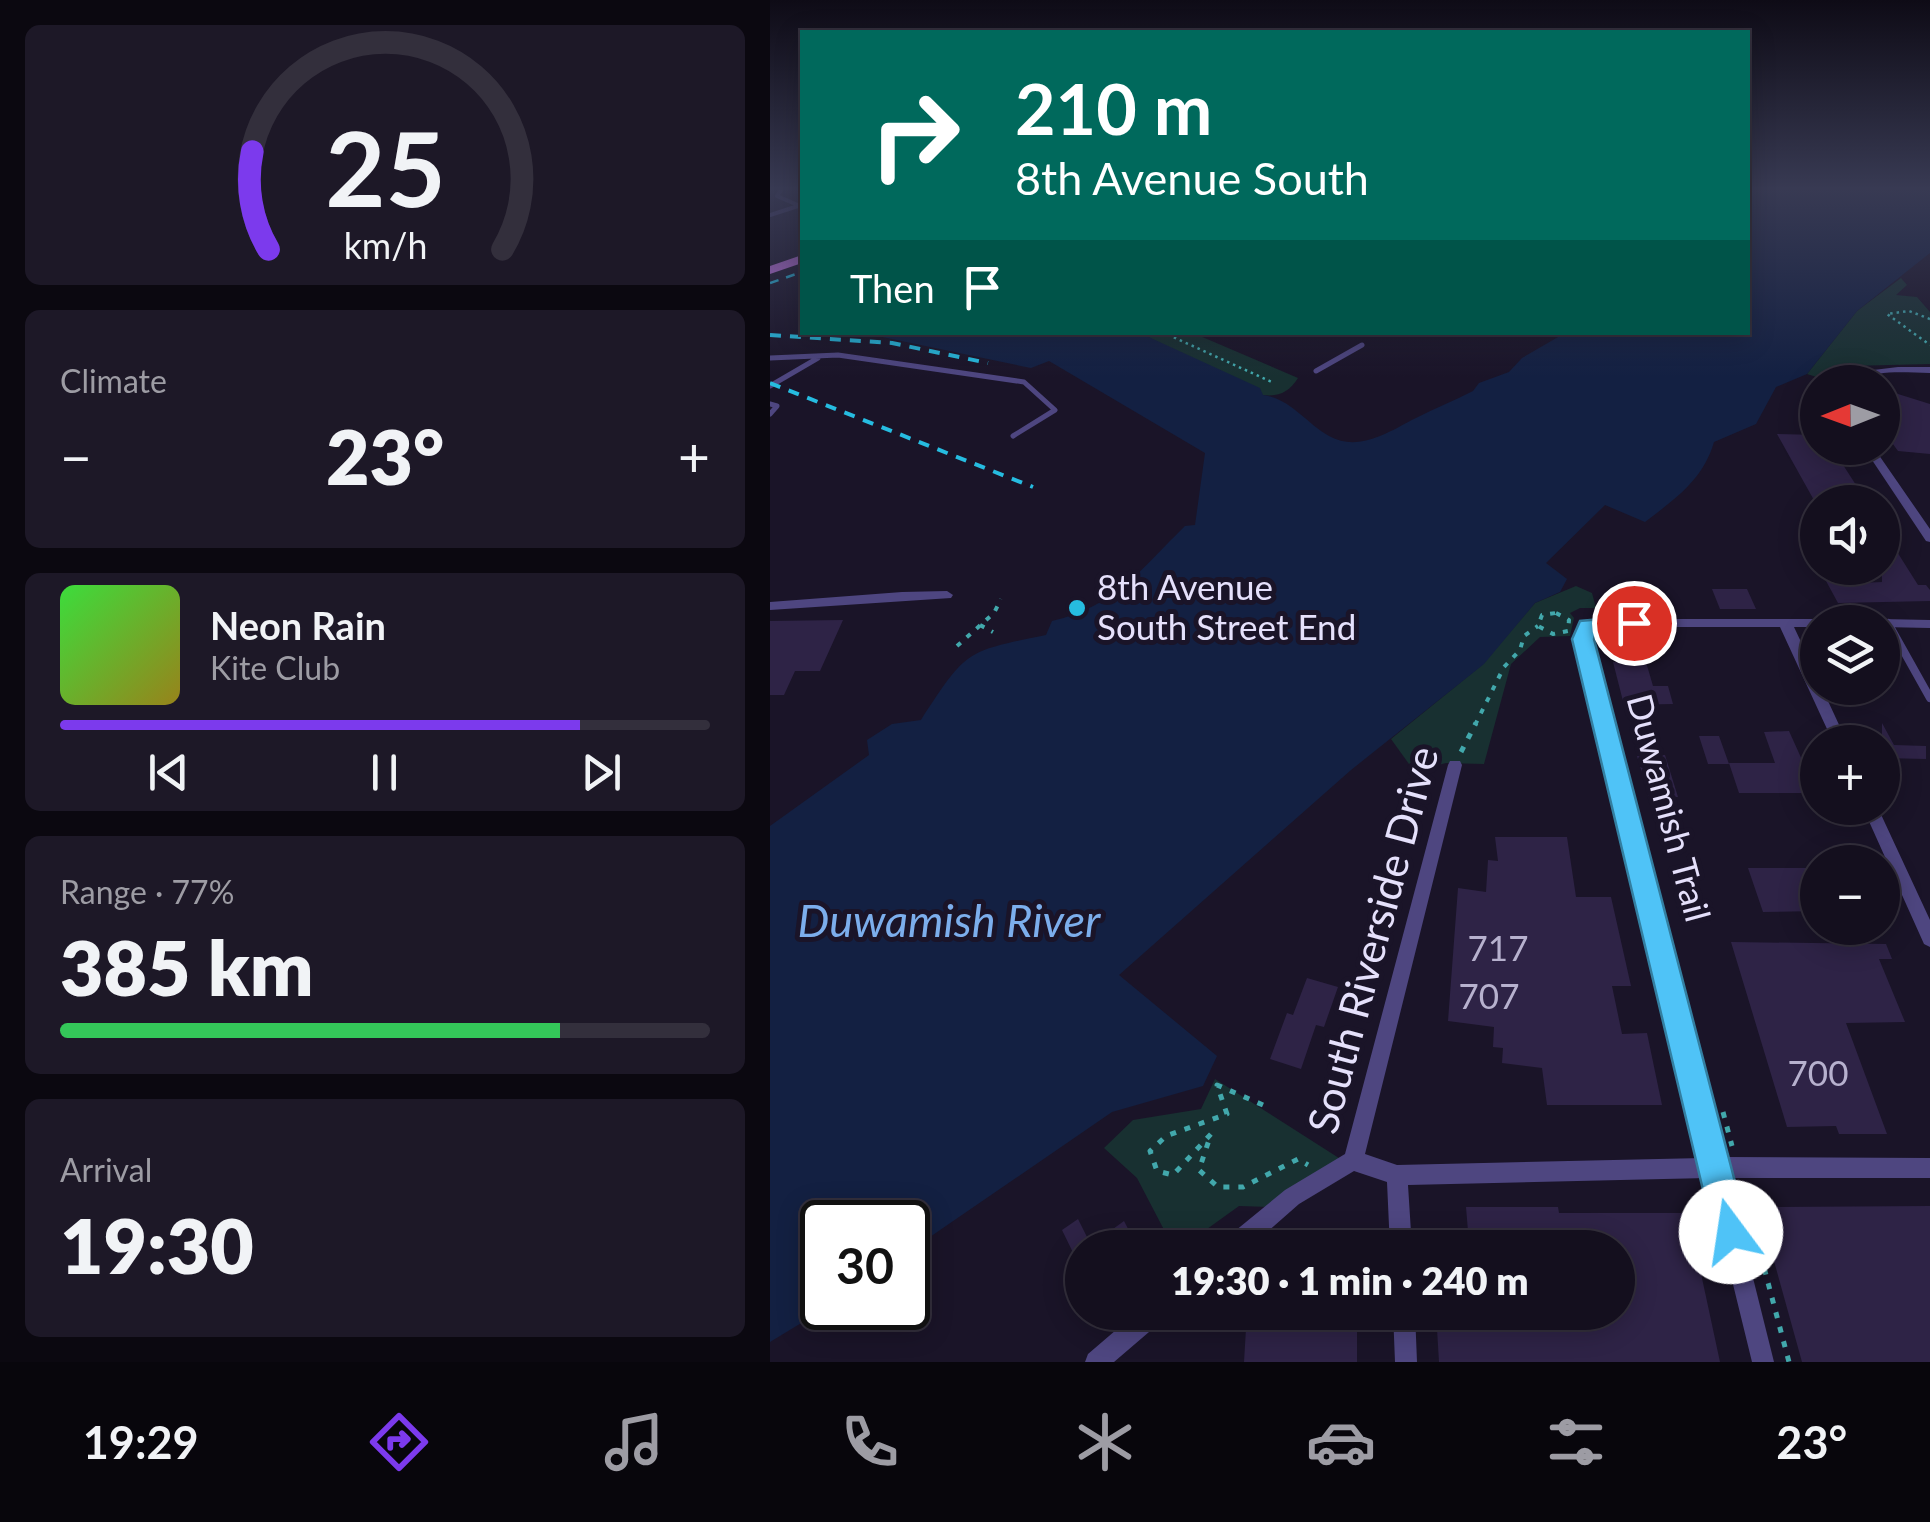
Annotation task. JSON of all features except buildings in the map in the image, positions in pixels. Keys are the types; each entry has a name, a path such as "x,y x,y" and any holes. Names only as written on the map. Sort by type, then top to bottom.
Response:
{"main road":[{"path":"770,270 800,260"}],"street":[{"path":"1900,372 1930,370"},
{"path":"1881,465 1930,538"},
{"path":"770,606 828,606 889,594 947,594"},
{"path":"1785,623 1832,725"},
{"path":"1763,1362 1583,639 1588,626 1800,623"},
{"path":"1900,623 1930,624"},
{"name":"South Riverside Drive","path":"1255,1230 1312,1185 1352,1160 1455,765"},
{"path":"1878,825 1930,938"},
{"path":"1352,1160 1398,1175 1930,1168"},
{"path":"1398,1175 1400,1230"},
{"path":"1096,1362 1133,1330"},
{"path":"1405,1330 1406,1362"}],"lane":[{"path":"1316,372 1362,345"},
{"path":"770,386 822,356"},
{"path":"770,358 822,356 1024,382 1055,410 1013,436"},
{"path":"770,404 776,406 770,414"},
{"path":"1900,648 1930,698"}],"path":[{"path":"1930,319 1909,311 1891,312 1887,316 1930,346"},
{"path":"1169,335 1274,383"},
{"path":"957,646 994,613 1000,599"},
{"path":"1509,661 1542,615 1565,617 1570,624 1568,631 1558,634 1536,624"},
{"path":"980,625 993,632"},
{"name":"South Riverside Drive","path":"1455,765 1509,661"},
{"path":"1264,1105 1217,1084 1227,1114 1166,1136 1150,1152 1157,1172 1173,1175 1211,1134 1199,1170 1218,1187 1243,1186 1298,1160 1307,1162 1312,1185"},
{"path":"1722,1110 1730,1140"},
{"path":"1745,1196 1752,1202 1748,1207 1789,1362"}],"green space":[{"path":"1901,278 1907,285 1896,295 1917,297 1930,312 1930,364 1814,365 1857,311"},
{"path":"1144,335 1198,335 1298,378 1283,392 1263,395"},
{"path":"1576,586 1592,593 1596,608 1580,608 1570,613 1574,618 1570,636 1540,637 1511,664 1484,764 1446,763 1414,771 1391,739 1482,665 1535,603"},
{"path":"1215,1079 1342,1160 1270,1207 1239,1206 1206,1230 1164,1230 1137,1178 1104,1148 1133,1120 1201,1109"}],"water":[{"name":"Duwamish River","path":"1750,251 1930,251 1857,311 1814,365 1800,365 1800,377 1776,387 1756,424 1714,442 1695,478 1656,514 1645,522 1605,505 1546,563 1567,579 1560,592 1535,603 1484,664 1351,770 1119,975 1217,1056 1203,1086 1112,1112 930,1237 930,1200 800,1200 800,1324 770,1342 770,826 869,755 867,740 892,724 921,720 948,680 970,658 998,646 1046,635 1052,621 1110,596 1185,526 1195,525 1205,453 1049,361 1031,368 873,335 1144,335 1260,388 1263,395 1290,406 1329,436 1352,442 1385,434 1466,395 1479,383 1509,372 1522,358 1562,335 1750,335"}],"railway":[{"path":"770,283 800,273"},
{"path":"770,335 892,343 988,363"},
{"path":"770,383 1033,487"}],"place":[{"name":"8th Avenue South Street End","path":"1077,608"}],"route":[{"path":"1634,623 1588,626 1583,639 1731,1232"}]}
